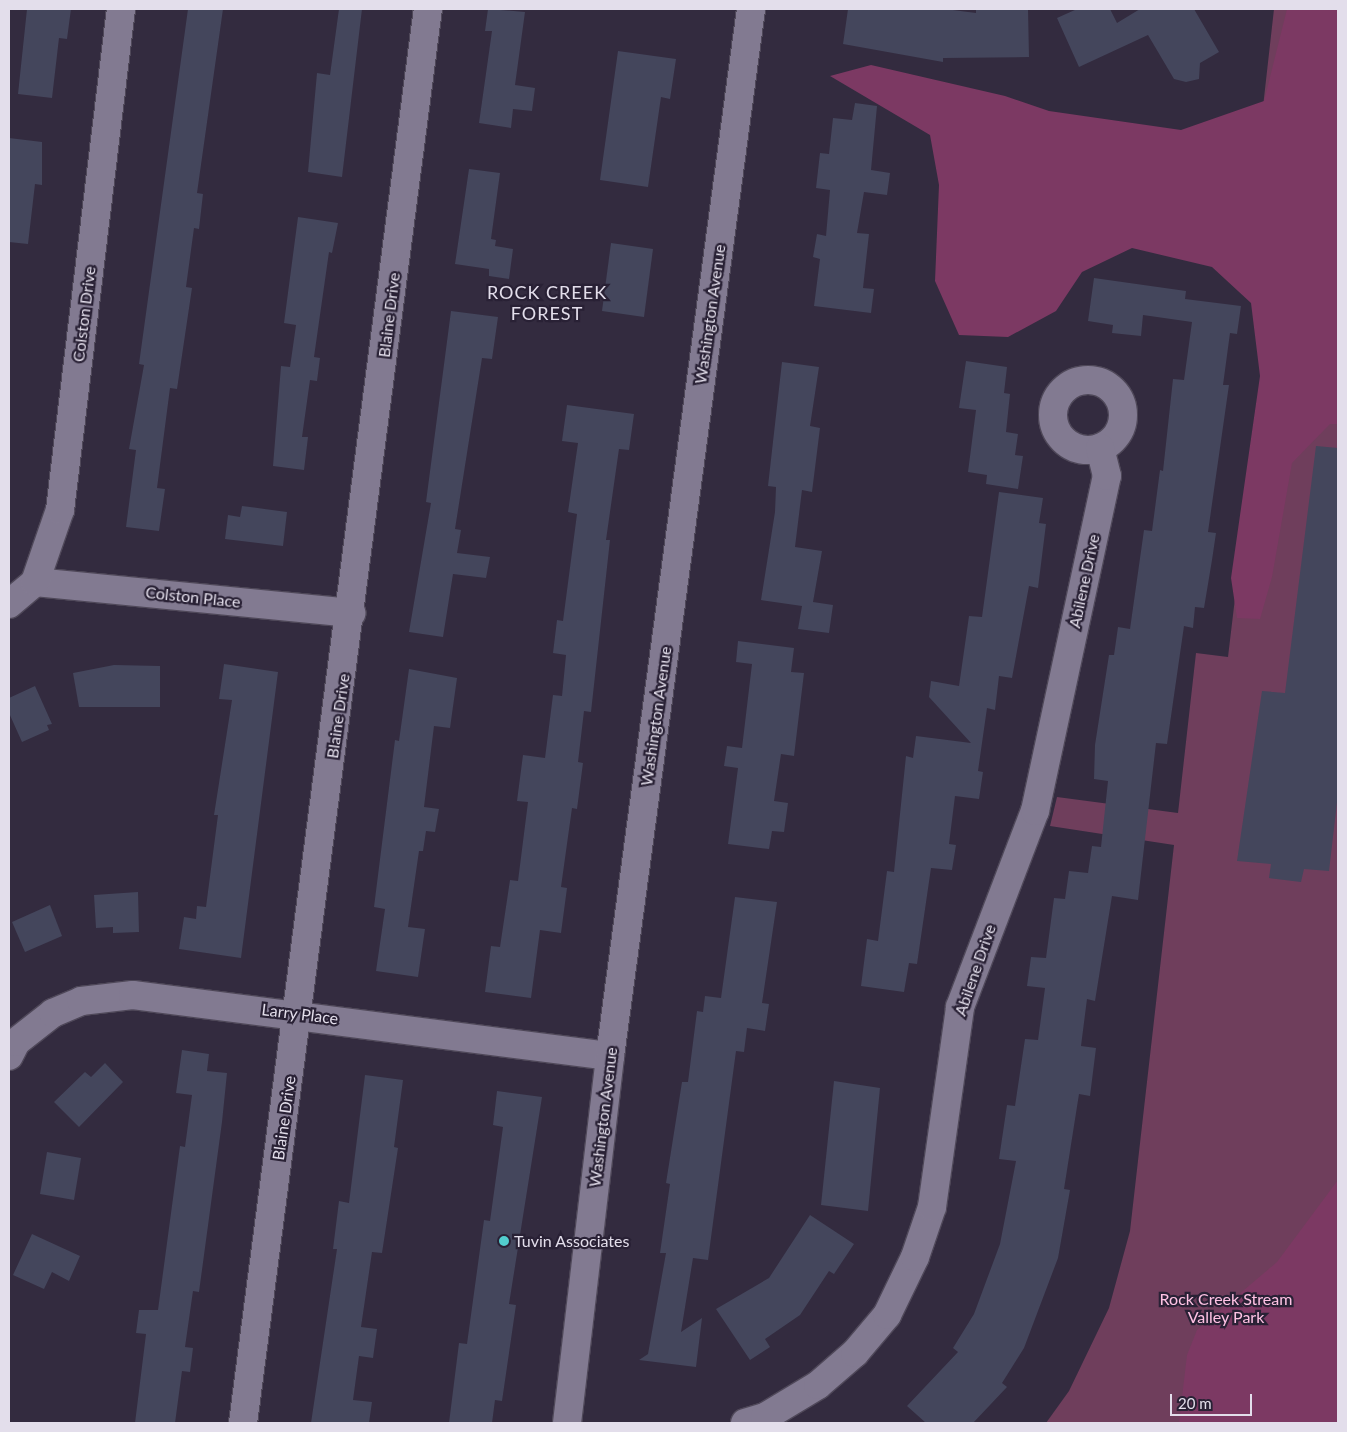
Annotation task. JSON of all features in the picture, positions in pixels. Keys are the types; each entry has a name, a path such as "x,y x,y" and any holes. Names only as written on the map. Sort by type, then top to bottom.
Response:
{"street":[{"name":"Colston Drive","path":"35,582 60,510 121,9"},
{"name":"Blaine Drive","path":"244,1423 351,613 428,9"},
{"name":"Washington Avenue","path":"567,1423 610,1056 750,9"},
{"name":"Abilene Drive","path":"745,1423 765,1417 818,1385 855,1353 887,1314 915,1257 932,1207 960,1007 1036,811 1107,476 1100,448"},
{"path":"9,604 35,582"},
{"name":"Colston Place","path":"35,582 351,613"},
{"name":"Larry Place","path":"9,1056 16,1042 53,1013 81,1002 112,996 133,995 298,1014 610,1056"}],"green space":[{"name":"Rock Creek Stream Valley Park","path":"1274,9 1338,9 1338,1423 1046,1423 1069,1391 1109,1308 1130,1231 1174,845 1050,826 1057,797 1178,813 1196,653 1228,657 1275,262 1246,258"},
{"path":"1287,9 1338,9 1338,424 1330,424 1292,463 1272,577 1260,619 1237,618 1231,578 1260,376 1251,303 1212,267 1132,248 1082,272 1056,311 1008,337 959,335 935,281 939,185 930,135 830,76 871,65 1005,96 1049,111 1181,130 1264,101"},
{"path":"1338,1180 1338,1423 1179,1423 1187,1355 1197,1330 1277,1262"}],"building":[{"path":"27,9 71,9 67,39 59,38 52,98 18,94"},
{"path":"188,9 223,9 197,193 203,194 199,229 194,228 186,287 192,288 177,389 170,388 157,488 165,489 159,531 126,527 136,450 129,449 144,365 139,364"},
{"path":"339,9 362,9 342,177 308,172 317,73 330,75"},
{"path":"488,9 525,12 515,85 535,88 532,111 513,109 511,128 479,123 492,31 485,31"},
{"path":"848,9 945,9 976,13 976,9 1028,9 1029,57 943,58 943,62 843,44"},
{"path":"1077,9 1110,9 1117,23 1140,9 1194,9 1219,52 1200,63 1199,79 1186,82 1174,79 1148,35 1079,67 1057,18"},
{"path":"618,51 676,59 670,99 661,97 648,187 600,180"},
{"path":"855,103 877,106 871,170 890,173 887,195 864,192 857,233 869,234 863,288 874,289 871,313 814,306 820,259 813,257 817,234 826,236 830,190 816,188 820,153 829,154 833,118 852,120"},
{"path":"9,138 42,142 42,185 35,184 28,244 9,242"},
{"path":"469,169 500,173 491,239 496,240 495,246 513,249 509,279 489,276 489,269 455,264"},
{"path":"298,217 338,223 332,253 329,252 314,357 320,358 317,381 310,380 302,437 308,437 304,470 273,466 281,366 290,367 296,325 284,323"},
{"path":"611,243 653,249 644,317 602,311"},
{"path":"1094,278 1186,291 1185,299 1241,306 1237,334 1230,333 1223,385 1229,385 1208,532 1216,533 1204,608 1195,607 1193,628 1184,626 1167,744 1156,743 1138,900 1112,896 1095,1001 1087,999 1081,1046 1096,1048 1090,1096 1079,1094 1064,1189 1070,1190 1058,1258 1024,1348 1002,1383 1007,1387 973,1423 926,1423 907,1406 958,1352 953,1348 974,1314 1000,1244 1016,1161 999,1159 1007,1105 1015,1106 1025,1039 1038,1040 1045,988 1027,986 1031,957 1046,958 1054,898 1065,899 1069,871 1088,873 1092,846 1101,847 1108,781 1094,779 1095,745 1109,655 1114,655 1118,627 1130,629 1144,530 1152,531 1160,470 1163,471 1173,379 1184,380 1192,322 1143,315 1141,336 1112,333 1113,325 1088,321"},
{"path":"451,311 498,317 492,359 482,358 455,529 461,530 457,553 490,557 486,578 453,574 443,637 409,632 431,503 426,502"},
{"path":"966,361 1007,367 1004,393 1010,394 1006,432 1018,434 1015,455 1023,456 1018,489 986,484 987,475 968,472 976,410 959,408"},
{"path":"782,362 819,367 810,426 820,428 812,492 802,490 795,547 822,551 813,602 833,605 829,633 798,629 802,606 761,600 775,512 776,487 768,486"},
{"path":"567,405 634,414 629,450 619,449 606,540 610,540 591,712 584,711 578,762 583,763 577,809 572,808 561,887 567,888 561,933 540,930 531,998 485,992 491,946 500,947 510,880 518,881 528,802 517,801 523,755 545,758 553,695 562,696 566,655 553,653 557,620 563,621 577,514 568,512 578,443 562,441"},
{"path":"1316,446 1338,448 1338,794 1329,871 1304,869 1301,882 1269,878 1271,864 1237,861 1262,691 1285,693"},
{"path":"999,492 1043,498 1039,523 1046,524 1038,588 1029,586 1012,678 999,676 995,710 987,708 978,771 983,772 979,799 955,796 949,844 956,845 952,870 931,868 917,964 909,963 904,992 861,986 867,939 878,941 887,871 894,872 906,756 913,758 916,736 971,743 929,697 931,681 959,686 969,616 982,617"},
{"path":"242,506 287,512 283,546 225,539 228,515 240,517"},
{"path":"738,641 794,648 791,672 804,673 794,756 781,754 774,801 788,803 784,832 772,831 769,849 728,844 738,768 724,766 727,746 742,748 752,664 736,662"},
{"path":"224,664 278,672 241,958 179,949 184,917 196,919 197,906 206,907 218,815 214,815 232,700 219,699"},
{"path":"114,665 160,666 160,707 79,707 73,673"},
{"path":"409,669 457,678 450,728 434,726 424,807 439,809 435,832 426,831 423,851 419,851 408,927 425,929 418,977 376,971 385,909 374,907 395,740 399,741"},
{"path":"35,686 52,724 47,725 49,730 22,742 9,713 9,698"},
{"path":"138,892 139,932 113,933 113,927 96,928 94,895"},
{"path":"735,897 777,902 762,1003 769,1004 765,1031 747,1028 744,1052 736,1051 708,1260 693,1258 681,1332 702,1318 696,1367 639,1360 648,1354 666,1253 660,1253 670,1184 666,1183 682,1082 688,1082 697,1011 703,1012 705,996 721,998"},
{"path":"50,905 62,936 25,952 12,922"},
{"path":"182,1050 209,1054 207,1071 227,1073 222,1122 199,1292 193,1291 185,1347 193,1348 190,1372 182,1371 175,1423 135,1423 146,1334 136,1333 139,1310 158,1310 180,1146 185,1147 192,1095 176,1093"},
{"path":"105,1063 123,1082 79,1127 54,1102 85,1072 91,1077"},
{"path":"365,1075 403,1080 394,1147 398,1148 382,1253 372,1252 361,1327 377,1329 373,1358 359,1356 353,1400 372,1402 369,1423 311,1423 337,1249 333,1249 339,1201 349,1203"},
{"path":"834,1081 880,1088 868,1211 821,1205"},
{"path":"497,1091 542,1097 509,1304 516,1305 502,1401 495,1400 492,1423 449,1423 459,1343 467,1344 484,1220 490,1221 503,1127 493,1125"},
{"path":"47,1152 81,1158 74,1200 40,1194"},
{"path":"810,1215 854,1244 834,1274 829,1271 800,1315 765,1339 770,1347 750,1360 716,1309 769,1278"},
{"path":"32,1234 80,1256 69,1281 52,1272 44,1289 13,1275"}],"place":[{"name":"Tuvin Associates","path":"504,1241"}],"district":[{"name":"ROCK CREEK FOREST","path":"547,303"}]}
